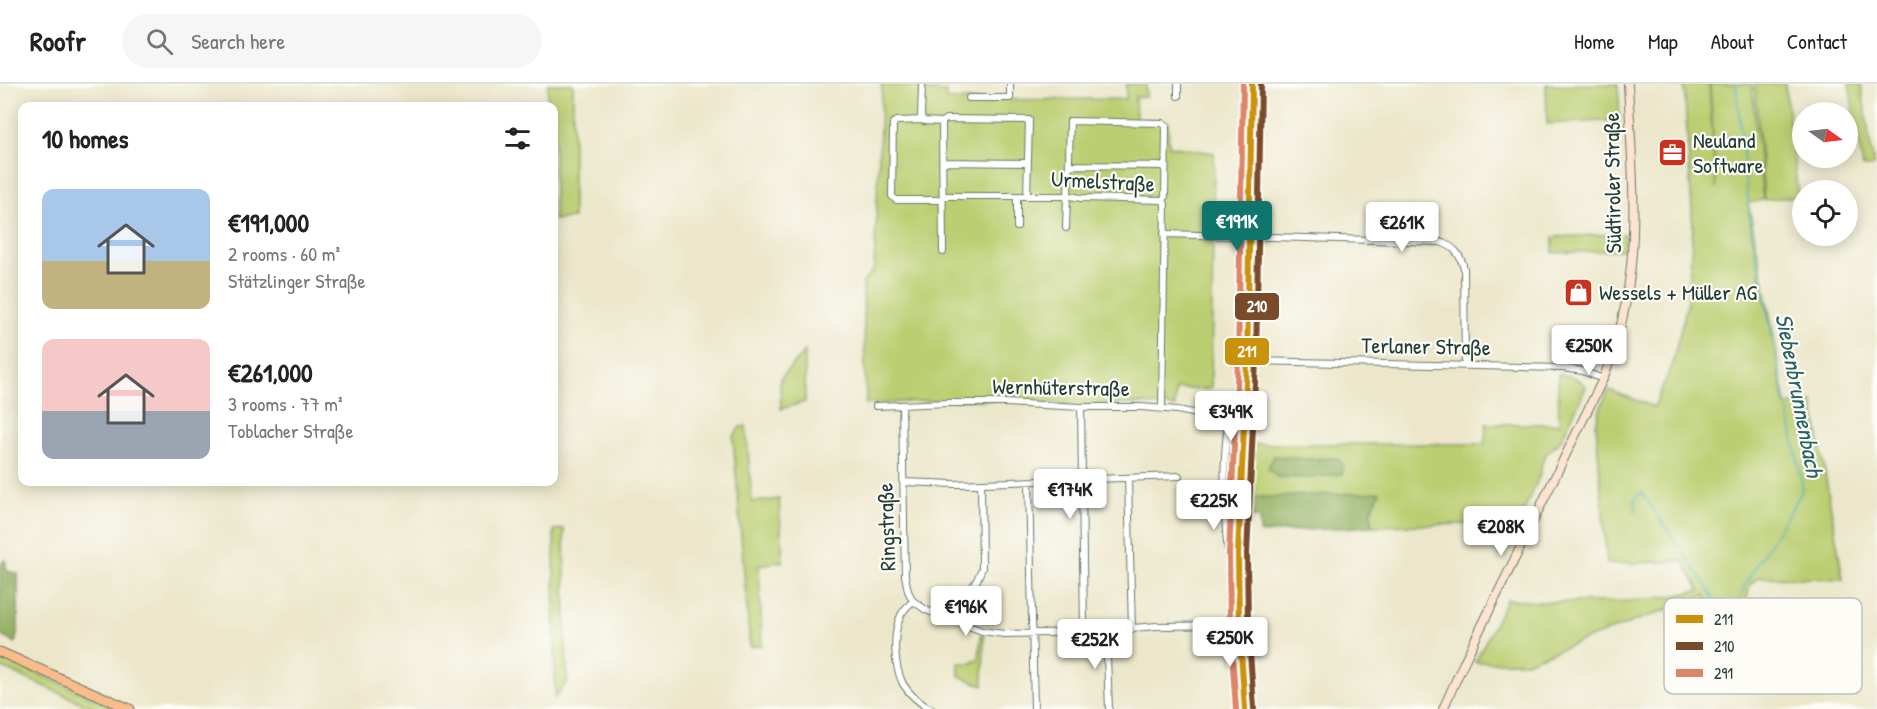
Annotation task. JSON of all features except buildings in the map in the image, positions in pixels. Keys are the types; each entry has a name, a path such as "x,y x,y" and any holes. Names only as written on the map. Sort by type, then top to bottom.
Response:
{"main road":[{"name":"Südtiroler Straße","path":"1443,709 1603,379 1617,339 1626,305 1632,267 1635,214 1628,84"},
{"path":"0,652 130,709"}],"street":[{"path":"922,84 922,120 942,122 946,119 1029,120 1027,196"},
{"path":"969,98 1010,98 1010,84"},
{"path":"1178,84 1178,96"},
{"path":"1245,709 1239,625 1238,554 1247,361 1252,84"},
{"name":"Urmelstraße","path":"922,120 893,123 892,196 896,200 1017,196 1163,200 1162,408"},
{"path":"1066,228 1070,121 1162,123 1166,126 1165,197 1163,200"},
{"path":"942,122 943,252"},
{"path":"943,162 1028,163"},
{"path":"1069,165 1166,166"},
{"path":"1017,196 1017,227"},
{"path":"1164,234 1440,242 1449,245 1460,255 1464,268 1465,365"},
{"name":"Terlaner Straße","path":"1247,361 1563,368 1583,371 1603,379"},
{"name":"Wernhüterstraße","path":"876,406 1005,403 1162,408 1229,420 1244,420"},
{"name":"Ringstraße","path":"902,406 905,576 908,591 914,601 926,610 982,631 1004,634 1106,631 1180,625 1239,625"},
{"path":"1081,407 1084,632"},
{"path":"1229,420 1225,463 1227,536 1233,581 1238,591"},
{"path":"903,482 1029,482 1179,476"},
{"path":"1128,477 1132,628"},
{"path":"1029,482 1034,709"},
{"path":"944,616 957,608 977,580 982,568 981,483"},
{"path":"1229,555 1238,554"},
{"path":"914,601 901,616 897,628 898,667 900,678 910,694 931,709"},
{"path":"957,608 957,621"},
{"path":"1106,631 1109,709"}],"green space":[{"path":"548,84 573,84 573,218 558,220 558,102 547,102"},
{"path":"882,84 926,85 926,91 946,92 946,100 1126,99 1126,84 1146,84 1146,97 1135,97 1136,120 1168,121 1169,146 1214,153 1211,389 1176,389 1175,407 995,400 866,404 863,283 874,269"},
{"path":"1546,84 1618,84 1620,120 1547,124"},
{"path":"1684,84 1709,84 1716,188 1710,84 1752,84 1763,200 1748,203 1785,405 1813,402 1843,579 1759,577 1750,584 1747,598 1707,598 1705,595 1697,598 1664,598 1664,610 1526,662 1475,662 1507,599 1541,602 1623,601 1669,597 1700,590 1683,561 1607,564 1596,424 1609,390 1654,407 1671,368 1687,305 1693,228"},
{"path":"1755,84 1785,84 1792,144 1792,168 1795,168 1796,180 1792,180 1792,197 1764,200"},
{"path":"1849,84 1861,84 1874,166 1863,168 1858,138 1858,102 1852,102"},
{"path":"1625,234 1624,250 1553,253 1553,237"},
{"path":"805,351 805,402 781,409 780,379"},
{"path":"1558,374 1577,379 1586,387 1561,440 1545,455 1540,475 1518,523 1372,526 1371,511 1379,493 1249,498 1253,444 1485,444 1486,424 1559,424"},
{"path":"746,426 752,502 779,499 783,561 759,565 762,645 750,647 733,437 740,427"},
{"path":"1274,456 1308,459 1337,458 1343,464 1342,474 1312,478 1277,477 1268,468"},
{"path":"1380,492 1371,511 1372,526 1260,533 1259,517 1247,518 1249,498"},
{"path":"564,529 567,682 555,698 554,530"},
{"path":"5,559 7,571 18,574 18,630 15,643 0,635 0,567"},
{"path":"981,634 984,635 983,686 959,676 959,663 973,663 974,660 979,659"},
{"path":"0,657 118,709 96,709 0,667"}],"waterway":[{"name":"Siebenbrunnenbach","path":"1736,84 1751,231 1802,484 1801,493 1745,584 1741,598"},
{"name":"Siebenbrunnenbach","path":"1636,514 1635,500 1638,494 1642,493 1713,598"}],"transit line":[{"name":"291","path":"1236,709 1230,626 1229,554 1238,361 1243,84"},
{"name":"211","path":"1245,709 1239,625 1238,554 1247,361 1252,84"},
{"name":"210","path":"1254,708 1248,625 1247,554 1256,361 1261,84"}],"place":[{"name":"Neuland Software","path":"1672,153"},
{"name":"Wessels + Müller AG","path":"1578,292"}]}
